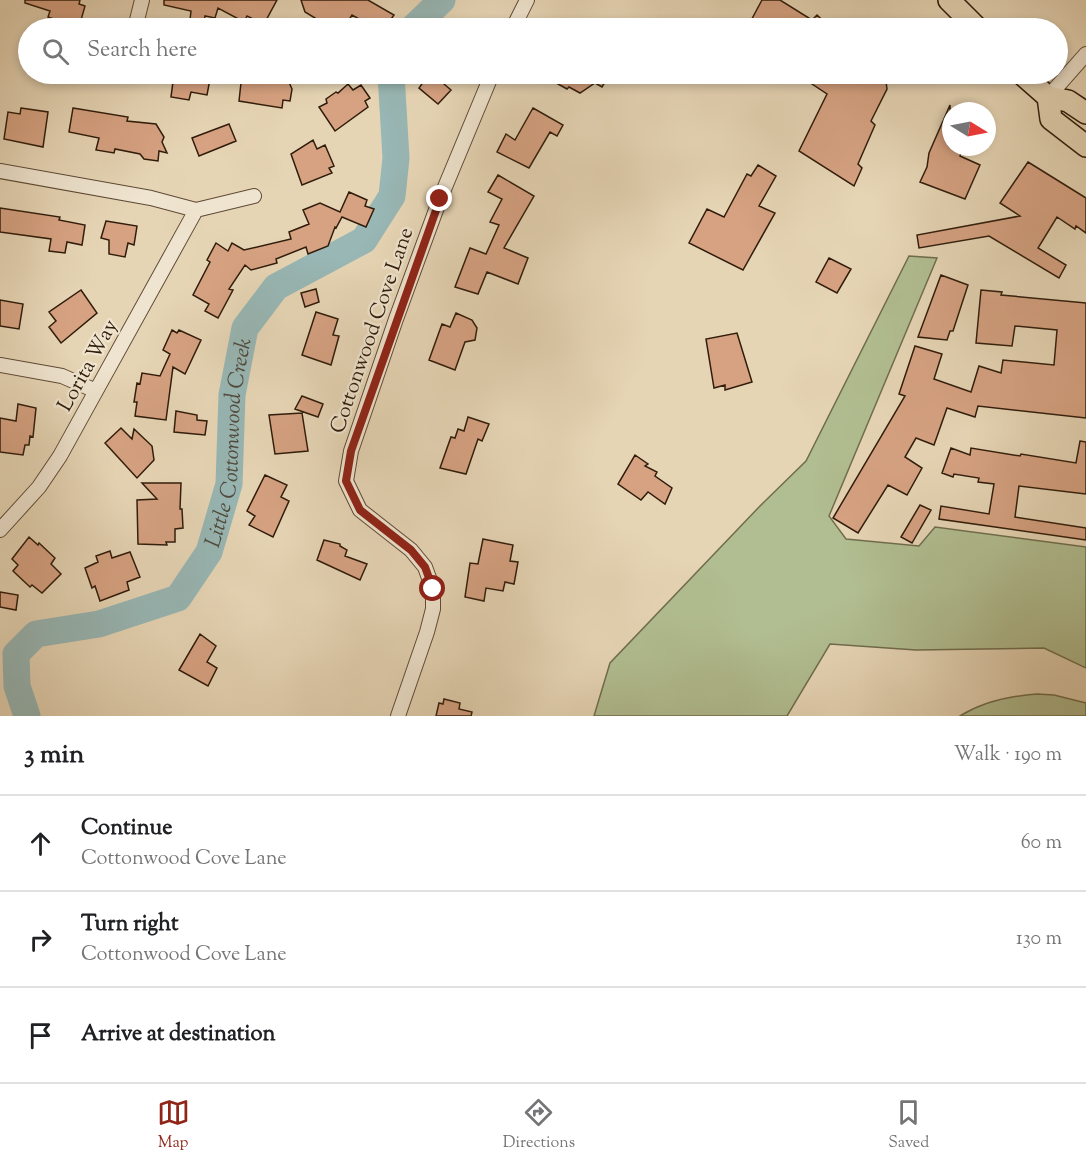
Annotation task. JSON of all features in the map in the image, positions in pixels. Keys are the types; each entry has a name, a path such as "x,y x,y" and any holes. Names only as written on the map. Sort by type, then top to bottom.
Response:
{"main road":[{"path":"949,0 967,18"},
{"path":"1033,84 1048,97 1068,101 1086,113"},
{"path":"1048,97 1051,119 1086,146"}],"street":[{"path":"138,18 142,0"},
{"path":"518,18 527,0"},
{"path":"1068,74 1086,54"},
{"name":"Cottonwood Cove Lane","path":"398,716 427,632 433,609 433,589 425,567 411,550 360,510 346,481 351,451 396,319 440,199 488,84"},
{"path":"1048,97 1059,84"},
{"path":"0,171 151,198 196,210 254,196"},
{"name":"Lorita Way","path":"0,530 39,487 60,456 196,210"},
{"path":"0,365 62,376 96,391"}],"green space":[{"path":"909,256 937,258 829,516 846,539 919,546 935,527 1086,547 1086,668 1044,648 916,650 830,644 787,716 594,716 610,663 806,461"},
{"path":"1037,694 1054,695 1086,703 1086,716 960,716 997,700"}],"building":[{"path":"25,0 80,0 79,4 85,6 82,18 51,18 48,17 50,11 25,3"},
{"path":"164,0 277,0 267,18 247,16 237,18 218,8 215,18 205,16 205,18 190,18 191,11 164,5"},
{"path":"301,0 368,0 394,15 392,18 357,18 352,15 350,18 315,18 305,12"},
{"path":"762,0 780,0 809,18 752,18"},
{"path":"173,84 209,84 207,95 191,92 189,100 171,97"},
{"path":"241,84 290,84 292,89 290,101 283,100 282,108 239,101"},
{"path":"348,84 353,90 361,85 370,98 365,101 368,107 335,131 319,107 327,103 326,99 338,93"},
{"path":"422,84 444,84 451,90 438,104 419,88"},
{"path":"558,84 594,84 580,93 569,87 567,89"},
{"path":"812,84 886,84 887,89 871,121 875,125 858,164 862,168 854,186 799,151 827,94"},
{"path":"21,108 48,112 43,147 4,139 8,112 20,114"},
{"path":"73,108 128,117 127,121 156,124 164,137 162,142 167,153 159,151 158,161 144,159 140,154 115,149 114,153 96,150 99,138 69,132"},
{"path":"533,108 563,125 557,136 550,132 529,168 497,152 506,134 515,140"},
{"path":"942,123 942,156 960,156 980,165 965,199 920,182 927,167 929,153"},
{"path":"229,124 236,141 199,156 192,138"},
{"path":"313,140 317,149 325,145 334,166 329,168 332,173 302,185 291,154"},
{"path":"1028,162 1086,198 1086,233 1076,226 1075,229 1057,217 1038,248 1066,265 1059,278 989,236 919,248 917,235 1020,216 1000,203"},
{"path":"758,165 776,176 759,206 775,213 743,270 689,243 707,209 724,217 747,174 751,176"},
{"path":"498,175 534,196 504,248 528,258 518,284 487,272 478,294 455,287 470,248 486,254 499,225 490,222 502,199 488,192"},
{"path":"349,192 367,200 365,206 374,209 366,227 342,217 335,227 328,246 308,254 306,247 276,259 277,263 251,270 245,265 229,289 233,290 218,318 205,311 209,304 193,295 210,262 207,260 216,243 228,251 232,243 244,250 291,239 289,232 309,224 303,210 320,203 340,212"},
{"path":"0,208 60,217 59,220 85,225 82,245 67,242 65,253 49,251 51,239 0,232"},
{"path":"106,221 137,226 134,245 128,243 125,257 109,254 109,240 101,238"},
{"path":"829,258 851,269 837,293 816,282"},
{"path":"941,275 968,285 953,331 950,331 947,340 918,337"},
{"path":"316,289 319,302 305,307 301,293"},
{"path":"81,290 97,313 61,343 49,327 56,321 49,312"},
{"path":"981,290 1002,292 1001,295 1086,303 1086,418 978,406 975,417 947,408 934,445 916,438 905,457 922,468 907,495 888,485 858,533 833,518 905,396 899,394 915,346 942,354 934,379 971,392 979,366 1001,373 1003,360 1054,365 1057,330 1015,326 1012,346 976,343"},
{"path":"0,300 23,304 19,329 0,326"},
{"path":"316,312 338,319 333,335 339,336 331,365 302,355"},
{"path":"456,313 472,320 477,328 475,340 465,342 455,370 429,360 442,324 450,327"},
{"path":"172,330 177,333 179,330 201,340 185,374 173,367 166,420 135,416 137,402 134,402 137,383 140,384 142,373 160,376 170,354 163,350"},
{"path":"737,333 752,382 725,390 725,385 714,388 706,339"},
{"path":"302,396 323,404 318,417 295,409"},
{"path":"18,404 36,408 33,437 30,436 29,445 25,445 23,455 0,452 0,418 16,421"},
{"path":"176,411 197,415 197,420 207,421 205,435 174,432"},
{"path":"302,413 308,451 275,454 269,415"},
{"path":"468,417 489,424 482,441 478,439 466,474 440,468 451,437 455,438 458,429 464,431"},
{"path":"121,428 132,439 134,429 152,446 154,460 137,478 105,443"},
{"path":"1080,441 1086,442 1086,494 1019,486 1015,517 1086,528 1086,540 939,519 941,506 989,514 994,484 978,482 979,478 954,474 953,477 942,473 951,448 970,455 971,448 1076,463"},
{"path":"635,455 648,464 645,466 657,472 655,476 672,488 665,504 648,492 641,500 618,484"},
{"path":"265,475 287,485 281,497 289,501 273,537 249,525 255,516 247,511"},
{"path":"142,483 181,483 180,509 182,509 183,528 175,529 175,542 166,542 167,545 138,544 137,500 157,499"},
{"path":"920,505 931,510 912,543 901,537"},
{"path":"29,537 55,558 51,564 61,574 42,593 32,585 30,587 13,571 18,565 12,559"},
{"path":"483,539 513,545 510,561 518,562 514,584 505,582 503,591 486,588 484,601 465,597 470,563 478,564"},
{"path":"324,540 340,544 347,550 345,556 367,564 360,580 317,560"},
{"path":"110,551 112,558 130,552 140,577 127,582 129,590 100,601 95,586 92,588 85,568 98,562 96,556"},
{"path":"0,592 18,595 16,610 0,607"},
{"path":"200,634 216,646 207,662 217,668 208,686 179,670"},
{"path":"444,699 460,703 459,709 472,712 471,716 436,716 439,703 443,704"}],"waterway":[{"name":"Little Cottonwood Creek","path":"423,18 442,0"},
{"name":"Little Cottonwood Creek","path":"27,716 17,686 16,654 36,634 99,624 178,598 209,552 229,484 232,395 245,328 276,287 364,240 392,196 396,158 392,84"}],"route":[{"path":"433,589 425,567 411,550 360,510 346,481 351,451 440,199"}]}
